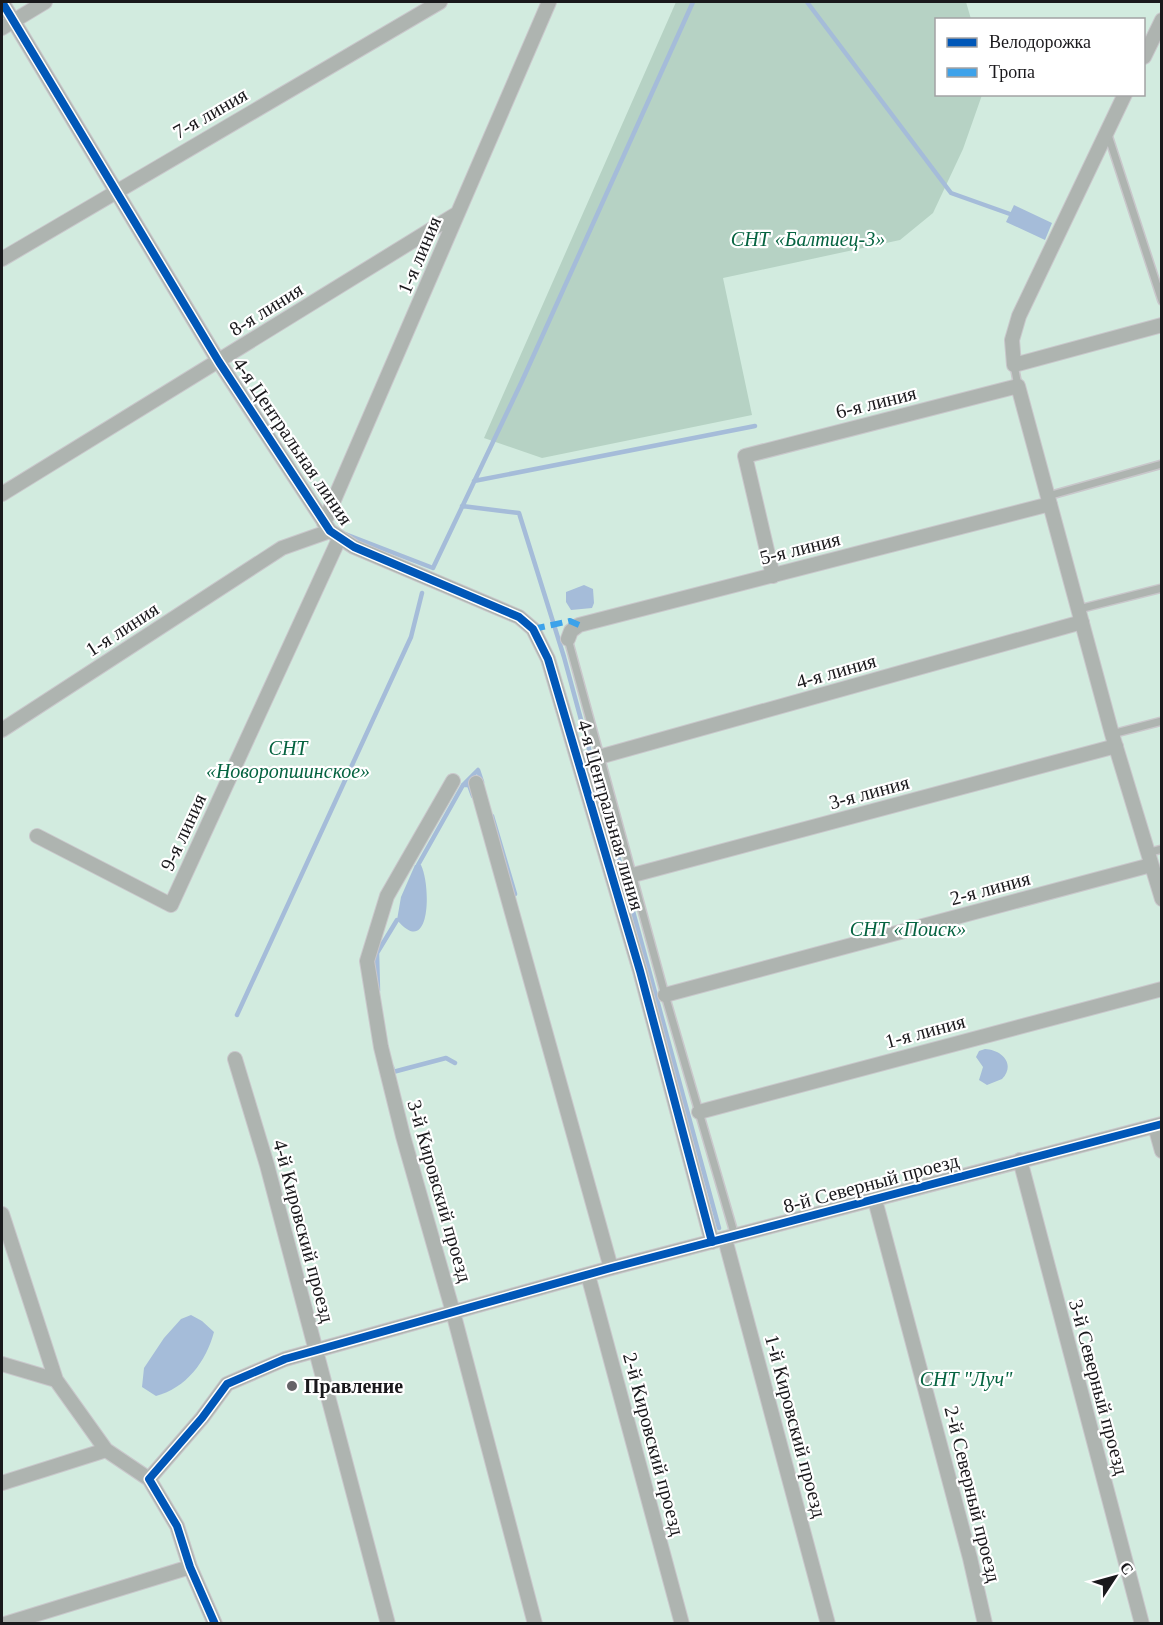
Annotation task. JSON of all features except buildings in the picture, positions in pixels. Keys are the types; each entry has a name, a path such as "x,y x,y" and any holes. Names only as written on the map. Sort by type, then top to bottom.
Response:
{"street":[{"name":"4-я Центральная линия","path":"2,2 7,24 116,190 219,362 331,531 519,616 533,629 548,659 640,971 724,1239"},
{"path":"7,24 45,2"},
{"name":"7-я линия","path":"2,259 116,190 440,2"},
{"name":"1-я линия","path":"2,730 282,548 331,531 458,213 549,2"},
{"path":"1145,53 1161,20"},
{"path":"1124,96 1019,316 1012,340 1014,365 1161,325"},
{"name":"8-я линия","path":"2,494 458,213"},
{"path":"1018,386 1114,740 1161,899"},
{"name":"6-я линия","path":"773,576 745,456 1018,386"},
{"name":"5-я линия","path":"568,639 571,631 579,625 773,576 1049,500"},
{"name":"9-я линия","path":"37,836 171,905 331,531"},
{"name":"4-я линия","path":"599,757 1081,616"},
{"name":"3-я линия","path":"633,874 1114,740"},
{"name":"3-й Кировский проезд","path":"453,781 387,896 367,961 381,1047 535,1623"},
{"path":"476,783 611,1268"},
{"name":"2-я линия","path":"665,995 1149,859"},
{"name":"1-я линия","path":"699,1112 1161,989"},
{"name":"4-й Кировский проезд","path":"235,1059 267,1165 388,1623"},
{"path":"1158,1125 1161,1151"},
{"name":"8-й Северный проезд","path":"149,1479 202,1418 227,1384 285,1359 611,1268 1158,1125"},
{"name":"3-й Северный проезд","path":"1020,1160 1142,1623"},
{"name":"2-й Северный проезд","path":"875,1200 967,1546 985,1623"},
{"path":"2,1214 56,1380 106,1450 149,1479 177,1526 190,1567 215,1623"},
{"name":"1-й Кировский проезд","path":"724,1239 828,1623"},
{"name":"2-й Кировский проезд","path":"588,1275 682,1623"},
{"path":"2,1364 56,1380"},
{"path":"2,1483 106,1450"},
{"path":"5,1623 190,1567"}],"lane":[{"path":"1107,133 1161,301"},
{"path":"1014,365 1018,386"},
{"path":"1049,500 1161,465"},
{"path":"1081,616 1161,588"},
{"path":"568,639 699,1112 724,1239"},
{"path":"1114,740 1161,721"},
{"path":"1149,859 1161,849"}],"green space":[{"path":"2,2 1161,2 1161,1623 2,1624"},
{"name":"СНТ «Балтиец-3»","path":"676,2 966,2 971,18 935,18 935,96 982,96 963,149 933,213 900,240 723,278 752,415 542,458 484,438"}],"water":[{"path":"1014,205 1052,223 1045,240 1006,222"},
{"path":"584,585 593,589 592,608 571,610 566,602 566,592"},
{"path":"415,865 421,865 427,902 426,915 422,925 416,931 408,930 397,920 401,897"},
{"path":"985,1049 1002,1055 1008,1068 1002,1079 987,1085 979,1080 983,1067 976,1057 979,1051"},
{"path":"191,1315 214,1332 206,1354 193,1372 177,1387 156,1396 142,1387 144,1368 164,1338 181,1319"}],"waterway":[{"path":"345,534 433,568 522,381 693,2"},
{"path":"807,2 951,193 1010,214"},
{"path":"474,481 755,426"},
{"path":"462,506 519,513 564,657 719,1228"},
{"path":"237,1015 411,637 422,593"},
{"path":"418,865 463,785 478,770 482,782"},
{"path":"463,785 469,785 473,796"},
{"path":"492,816 515,894"},
{"path":"378,991 377,953 397,920"},
{"path":"392,1067 393,1072 446,1058 455,1063"}],"marked path":[{"path":"533,629 570,621 579,625"}],"cycle path":[{"path":"2,2 219,362 330,531 354,547 519,617 533,629 548,659 640,971 712,1242"},
{"path":"215,1624 190,1567 177,1526 149,1479 202,1418 227,1384 285,1359 611,1268 1162,1124"}],"place":[{"name":"Правление","path":"292,1386"}],"park label":[{"name":"СНТ «Новоропшинское»","path":"288,760"},
{"name":"СНТ «Поиск»","path":"908,929"},
{"name":"СНТ \"Луч\"","path":"966,1379"}]}
